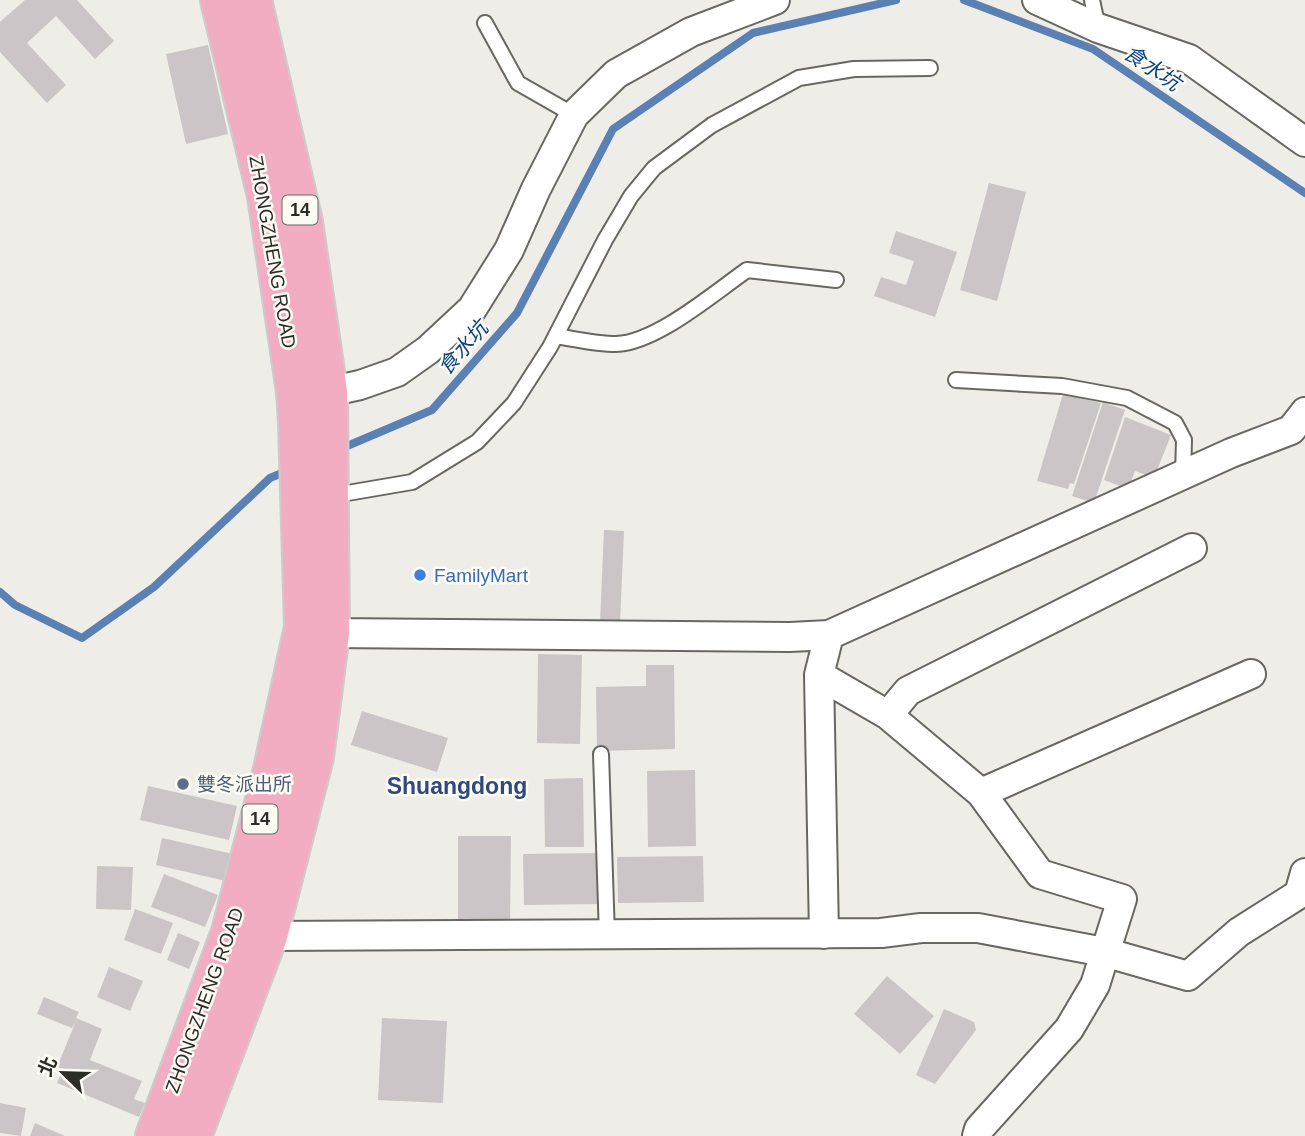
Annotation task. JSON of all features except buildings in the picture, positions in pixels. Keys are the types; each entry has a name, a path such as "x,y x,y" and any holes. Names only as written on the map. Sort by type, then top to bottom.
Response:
{"main road":[{"name":"ZHONGZHENG ROAD","path":"220,0 267,196 313,407"},
{"name":"ZHONGZHENG ROAD","path":"252,0 303,222 313,407"},
{"name":"14","path":"313,407 319,492"},
{"name":"ZHONGZHENG ROAD","path":"192,1136 250,934 314,757 319,492"},
{"name":"ZHONGZHENG ROAD","path":"155,1136 250,934"}],"street":[{"path":"313,407 360,385 397,372 428,350 472,309 509,250 574,114 616,74 691,32 775,0"},
{"path":"1037,0 1098,27 1189,59 1305,142"},
{"path":"317,630 790,637 829,635 1231,453 1300,428"},
{"path":"888,715 908,691 1192,548"},
{"path":"824,934 819,676 829,635"},
{"path":"981,793 1251,674"},
{"path":"819,676 888,715 981,793 1040,874 1122,899 1095,985 1069,1029 979,1129 977,1136"},
{"path":"250,934 607,936 881,933 920,928 978,928 1104,952 1188,976 1239,932 1299,894 1305,873"}],"lane":[{"path":"1092,0 1098,27"},
{"path":"485,23 518,83 574,114"},
{"path":"319,492 412,482 477,442 514,403 556,336 631,195 654,168 712,125 799,78 854,69 930,68"},
{"path":"556,336 617,344 645,337 668,325 747,270 836,280"},
{"path":"956,380 1062,386 1127,398 1175,423 1184,440 1183,475"},
{"path":"601,754 607,936"}],"waterway":[{"name":"食水坑","path":"340,449 432,410 517,313 613,129 753,33 896,0"},
{"name":"食水坑","path":"964,0 1093,49 1305,193"},
{"name":"食水坑","path":"0,592 15,605 82,638 154,587 270,478 289,470"}],"place":[{"name":"FamilyMart","path":"420,575"},
{"name":"雙冬派出所","path":"183,784"}],"district":[{"name":"Shuangdong","path":"457,786"}]}
